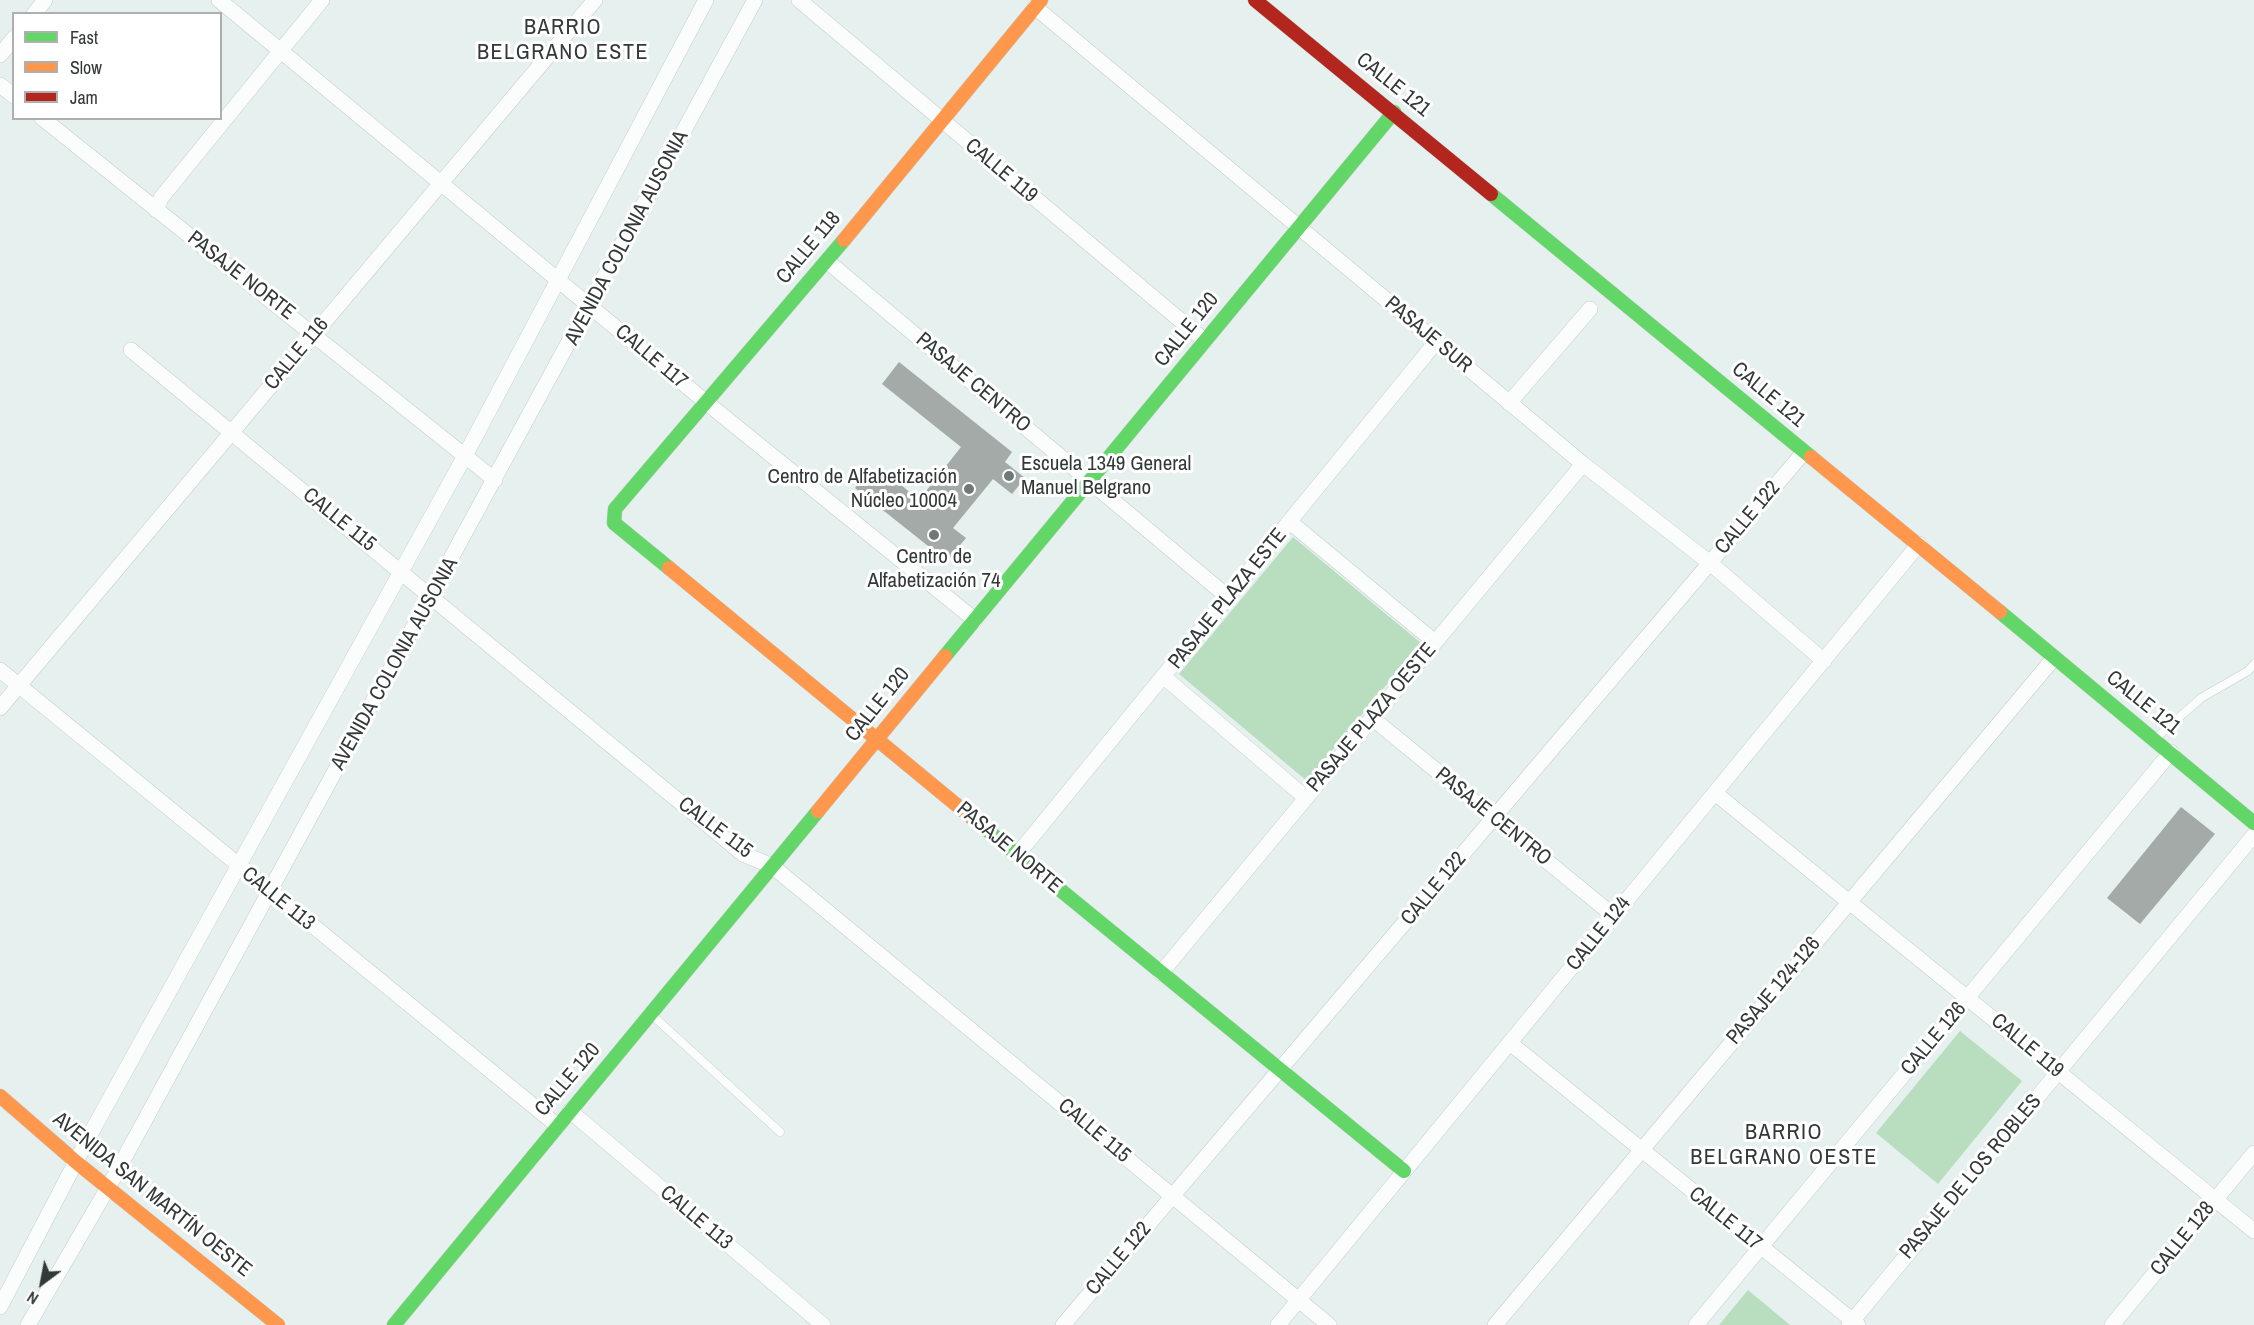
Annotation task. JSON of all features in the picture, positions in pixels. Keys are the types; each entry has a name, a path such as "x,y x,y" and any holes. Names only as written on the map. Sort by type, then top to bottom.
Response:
{"street":[{"path":"36,12 45,0"},
{"name":"CALLE 117","path":"219,0 707,404 975,620"},
{"path":"156,210 161,198 322,0"},
{"name":"CALLE 116","path":"0,708 595,0"},
{"name":"AVENIDA COLONIA AUSONIA","path":"0,1307 76,1162 466,454 706,0"},
{"name":"AVENIDA COLONIA AUSONIA","path":"28,1325 109,1186 591,306 755,0"},
{"name":"CALLE 119","path":"799,0 1205,341"},
{"name":"CALLE 121","path":"1255,0 1394,112 1804,453 1919,544 2254,823"},
{"name":"CALLE 118","path":"614,523 615,508 707,404 1038,3"},
{"name":"PASAJE SUR","path":"1038,3 1436,342 1583,464 1710,563 1824,660"},
{"path":"0,55 12,40"},
{"path":"0,85 12,94"},
{"name":"CALLE 120","path":"394,1325 1394,112"},
{"name":"PASAJE NORTE","path":"44,120 466,454 495,480"},
{"name":"PASAJE CENTRO","path":"826,261 1229,597"},
{"path":"1509,403 1590,309"},
{"name":"PASAJE PLAZA ESTE","path":"1017,855 1436,342"},
{"name":"CALLE 115","path":"131,350 743,854 772,866 1329,1325"},
{"name":"CALLE 122","path":"1064,1325 1804,453"},
{"name":"PASAJE PLAZA OESTE","path":"1161,973 1583,464"},
{"path":"1290,522 1435,642"},
{"name":"PASAJE NORTE","path":"614,523 878,738 1278,1071 1404,1171"},
{"name":"CALLE 124","path":"1278,1325 1919,544"},
{"name":"PASAJE 124-126","path":"1495,1325 2054,658"},
{"name":"CALLE 113","path":"0,670 558,1126"},
{"path":"1164,677 1306,798"},
{"name":"PASAJE CENTRO","path":"1372,718 1614,916"},
{"name":"CALLE 126","path":"1696,1325 2171,752"},
{"name":"CALLE 119","path":"1715,793 2254,1232"},
{"name":"PASAJE DE LOS ROBLES","path":"1853,1324 2254,835"},
{"name":"CALLE 117","path":"1510,1043 1853,1324"},
{"name":"AVENIDA SAN MARTÍN OESTE","path":"0,1096 76,1162 109,1186 278,1325"},
{"name":"CALLE 113","path":"570,1111 823,1325"},
{"name":"CALLE 128","path":"2112,1325 2254,1153"}],"lane":[{"path":"2155,739 2201,698 2248,670 2254,664"},
{"path":"651,1014 780,1132"}],"green space":[{"path":"1293,537 1421,643 1307,781 1179,674"},
{"path":"1960,1031 2022,1081 1938,1184 1876,1133"},
{"path":"1748,1290 1790,1325 1719,1325"}],"building":[{"path":"899,362 1012,452 1005,462 1025,478 1012,494 993,479 953,528 966,538 947,561 855,488 868,470 888,486 894,479 919,500 961,447 882,384"},
{"path":"2181,807 2215,834 2140,924 2107,898"}],"traffic: fast":[{"path":"945,656 1394,112"},
{"path":"1491,194 1811,457"},
{"path":"669,568 614,523 615,509 844,240"},
{"path":"2000,612 2254,823"},
{"path":"394,1325 818,811"},
{"path":"976,821 1404,1171"}],"traffic: slow":[{"path":"844,240 1041,0"},
{"path":"1811,457 2000,612"},
{"path":"669,568 976,821"},
{"path":"818,811 945,656"},
{"path":"0,1096 76,1162 278,1325"}],"traffic: jam":[{"path":"1255,0 1491,194"}],"place":[{"name":"Escuela 1349 General Manuel Belgrano","path":"1009,476"},
{"name":"Centro de Alfabetización Núcleo 10004","path":"969,489"},
{"name":"Centro de Alfabetización 74","path":"934,535"}],"district":[{"name":"BARRIO BELGRANO ESTE","path":"563,40"},
{"name":"BARRIO BELGRANO OESTE","path":"1784,1146"}]}
